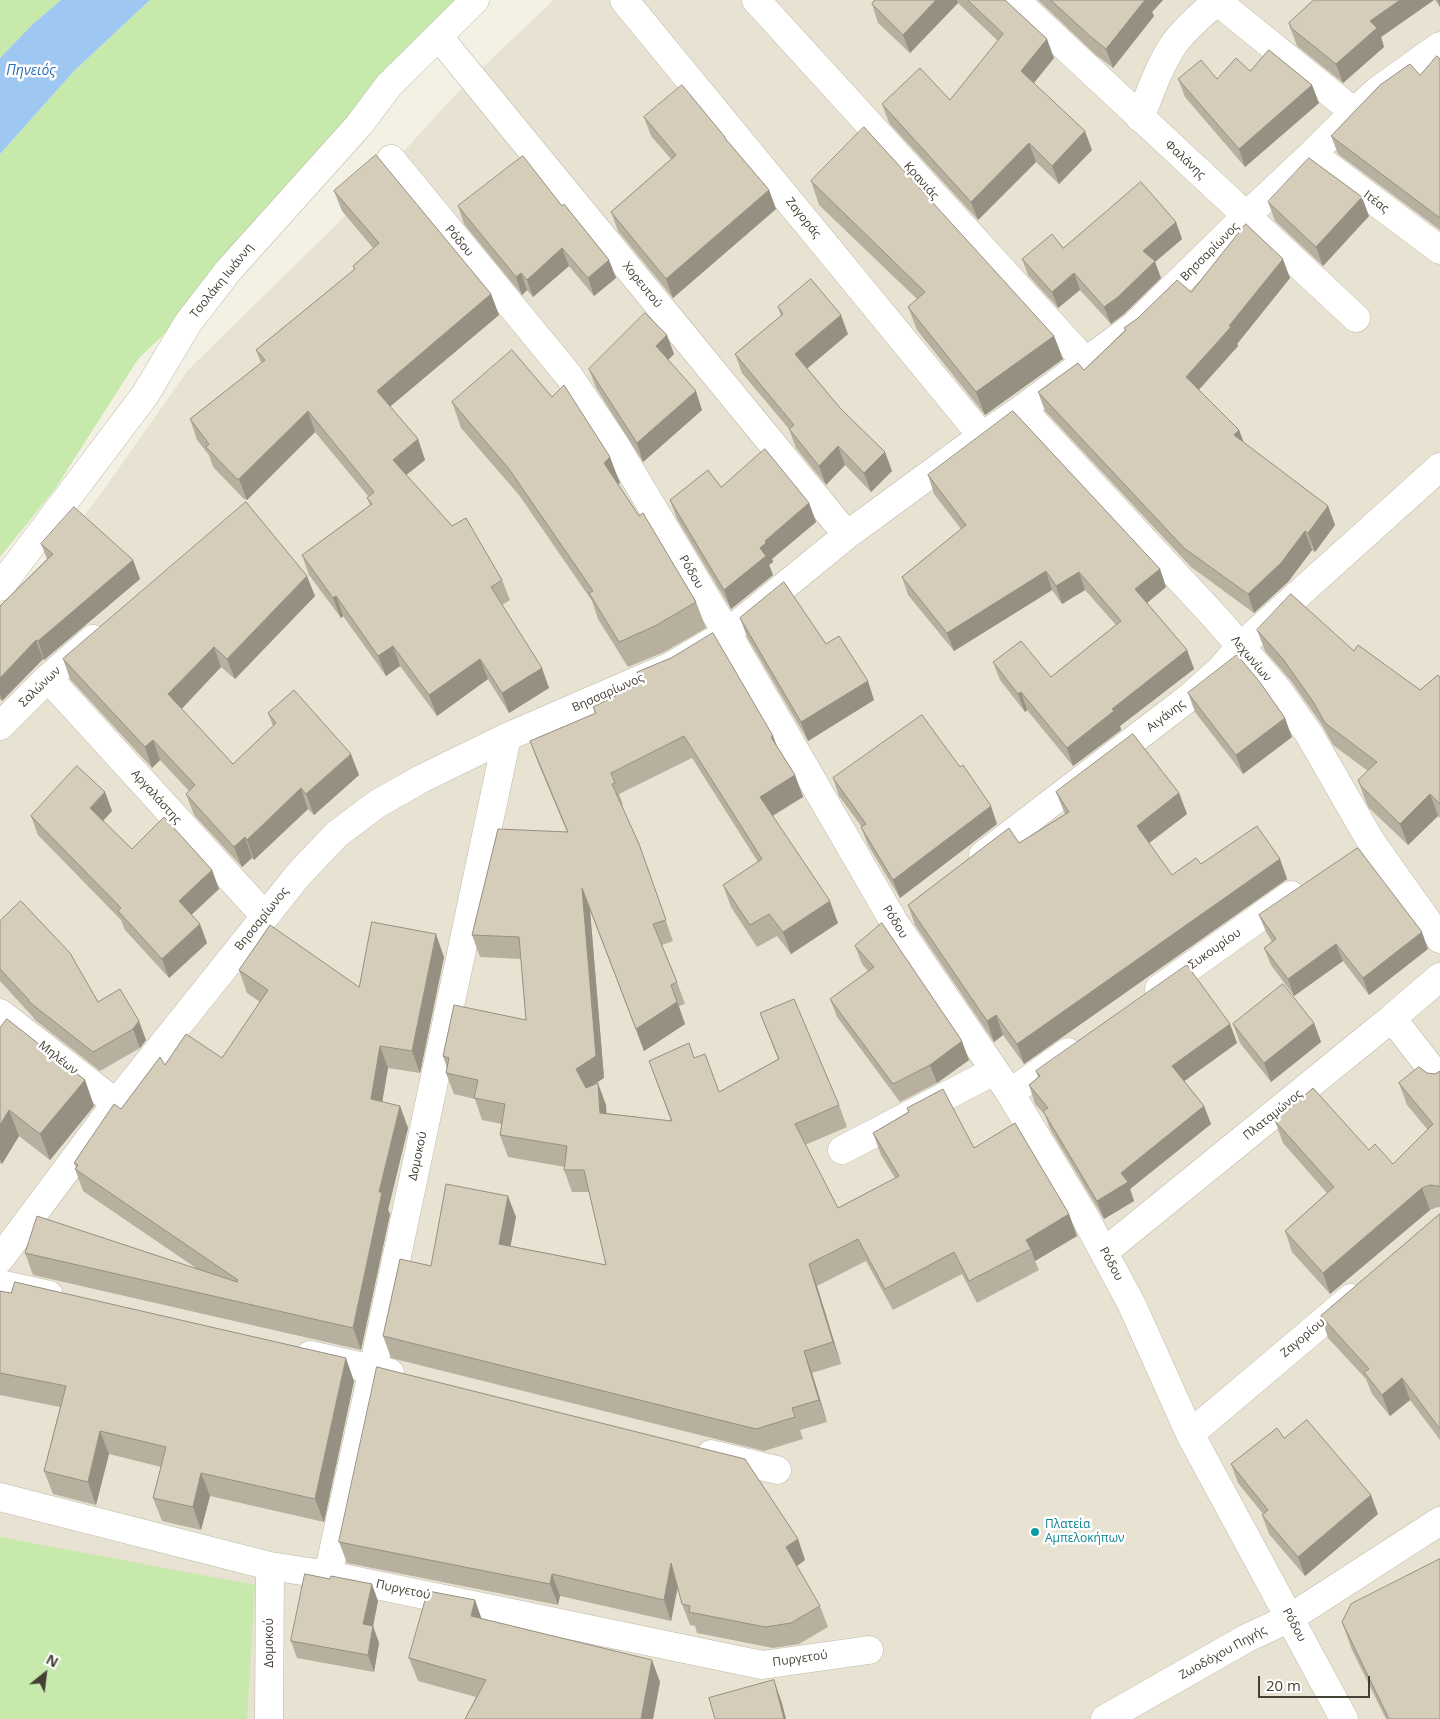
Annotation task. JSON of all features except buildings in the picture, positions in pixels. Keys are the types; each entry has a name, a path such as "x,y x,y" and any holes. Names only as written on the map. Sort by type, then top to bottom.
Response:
{"street":[{"name":"Τσολάκη Ιωάννη","path":"0,587 145,395 188,323 228,271 359,125 389,85 475,0"},
{"name":"Ζαγοράς","path":"624,0 982,436"},
{"name":"Κρανιάς","path":"756,0 1086,362"},
{"name":"Φαλάνης","path":"1015,0 1356,318"},
{"path":"1140,118 1159,70 1174,44 1217,1 1354,112"},
{"name":"Χορευτού","path":"438,36 847,535"},
{"name":"Βησσαρίωνος","path":"0,1259 116,1103 264,916 299,874 337,834 378,804 420,779 507,737 672,666 727,633 847,535 1134,326 1354,112 1377,91 1440,46"},
{"name":"Ιτέας","path":"1312,154 1440,250"},
{"name":"Ρόδου","path":"391,159 569,376 614,443 727,633 894,922 1010,1093 1104,1252 1132,1305 1190,1434 1344,1719"},
{"name":"Λεχωνίων","path":"1022,409 1241,646 1278,690 1310,734 1370,840 1440,939"},
{"name":"Αιγάνης","path":"964,869 1192,696 1220,670 1241,646 1440,467"},
{"name":"Σαλώνων","path":"0,726 48,678 115,621"},
{"name":"Αργαλάστης","path":"48,678 264,916"},
{"name":"Δομοκού","path":"328,1575 507,737"},
{"path":"1346,857 1370,840"},
{"name":"Συκουρίου","path":"1138,1003 1314,879"},
{"path":"894,922 918,904"},
{"name":"Πλαταμώνος","path":"1104,1252 1440,977"},
{"name":"Μηλέων","path":"0,1013 116,1103"},
{"path":"1392,1018 1440,1080"},
{"path":"1010,1093 1090,1037"},
{"path":"842,1150 994,1071"},
{"name":"Ζαγορίου","path":"1190,1434 1372,1280"},
{"path":"0,1284 77,1302"},
{"path":"287,1349 412,1379"},
{"path":"691,1449 777,1470"},
{"name":"Πυργετού","path":"0,1497 270,1566 328,1575 762,1664 869,1650"},
{"name":"Ζωοδόχου Πηγής","path":"1105,1719 1247,1638 1290,1618 1440,1521"},
{"name":"Δομοκού","path":"269,1719 270,1566"}],"shaded area":[{"path":"554,0 1440,0 1440,1719 0,1719 0,628 105,488 188,370 336,225 469,80"}],"green space":[{"path":"0,0 61,0 33,24 0,58"},
{"path":"150,0 464,0 199,301 138,359 55,489 0,557 0,154 74,71"},
{"path":"0,1537 255,1585 247,1719 0,1719"}],"water":[{"name":"Πηνειός","path":"61,0 150,0 74,71 0,154 0,58 33,24"}],"place":[{"name":"Πλατεία Αμπελοκήπων","path":"1035,1532"}]}
